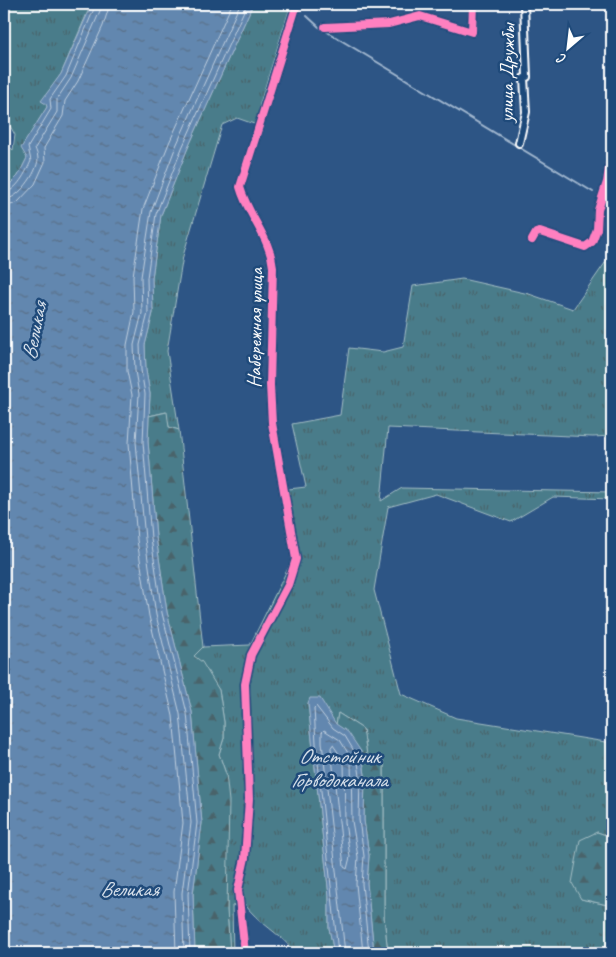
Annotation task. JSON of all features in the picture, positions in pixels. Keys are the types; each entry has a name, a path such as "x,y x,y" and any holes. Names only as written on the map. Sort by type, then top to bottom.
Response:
{"street":[{"name":"Набережная улица","path":"245,953 238,890 245,858 249,800 245,684 251,655 288,585 296,559 272,423 270,385 273,268 271,251 245,205 240,186 297,4"},
{"path":"325,27 389,24 420,16 472,32 473,4"},
{"name":"улица Дружбы","path":"519,143 526,112 524,78 527,77 524,4"},
{"path":"532,240 536,233 540,232 585,247 592,242 597,228 598,210 606,182 612,148"}],"green space":[{"path":"12,4 91,4 61,74 42,101 47,104 47,107 22,147 27,158 18,176 4,190 4,142 13,150 15,135 4,115 4,26"},
{"path":"253,4 291,4 260,103 257,125 237,118 222,125 183,256 167,351 179,430 169,427 166,412 149,416 150,394 146,370 145,345 153,313 152,278 161,215 187,150"},
{"path":"612,253 612,436 593,437 388,428 381,501 402,488 612,492 612,499 553,497 511,522 436,494 388,507 374,590 401,694 456,718 612,743 612,837 597,832 581,899 612,906 612,953 388,953 384,917 384,761 379,761 367,755 363,729 338,713 336,725 327,712 308,703 329,896 329,928 334,953 295,953 255,916 244,903 232,906 233,953 230,953 227,910 226,774 219,754 224,738 224,722 219,690 194,656 203,647 250,645 292,560 280,490 306,487 292,424 340,415 349,348 383,352 403,347 413,286 462,279 529,294 573,309"},
{"path":"167,412 169,427 179,430 203,647 194,656 202,662 219,690 224,722 224,738 219,754 226,774 229,801 227,910 230,953 195,953 193,894 202,823 192,712 167,612 156,537 148,441 149,416"},
{"path":"338,713 363,729 367,755 379,761 384,761 384,917 388,953 374,953 367,883 369,856 364,820 365,775 362,753 336,725"},
{"path":"597,832 612,837 612,906 581,899 572,883 580,840"}],"water":[{"name":"Великая","path":"92,4 253,4 187,150 161,215 152,278 153,313 145,345 146,370 150,394 148,441 156,537 167,612 192,712 202,823 193,894 195,953 4,953 4,190 18,176 27,158 21,148 47,107 41,101 61,74"},
{"name":"Отстойник Горводоканала","path":"310,698 320,698 336,724 348,732 362,753 365,775 364,820 369,856 367,883 374,953 334,953 329,928 329,896 308,703"}],"waterway":[{"path":"307,16 319,27 593,192"}],"cycle path":[{"path":"245,953 238,890 245,858 249,799 245,684 251,655 288,585 296,559 272,423 270,385 273,267 268,246 248,208 240,187 297,4"},
{"path":"325,27 389,24 420,16 472,32 473,4"},
{"path":"532,240 536,233 540,232 585,247 592,242 597,229 598,210 607,182 612,148"}]}
